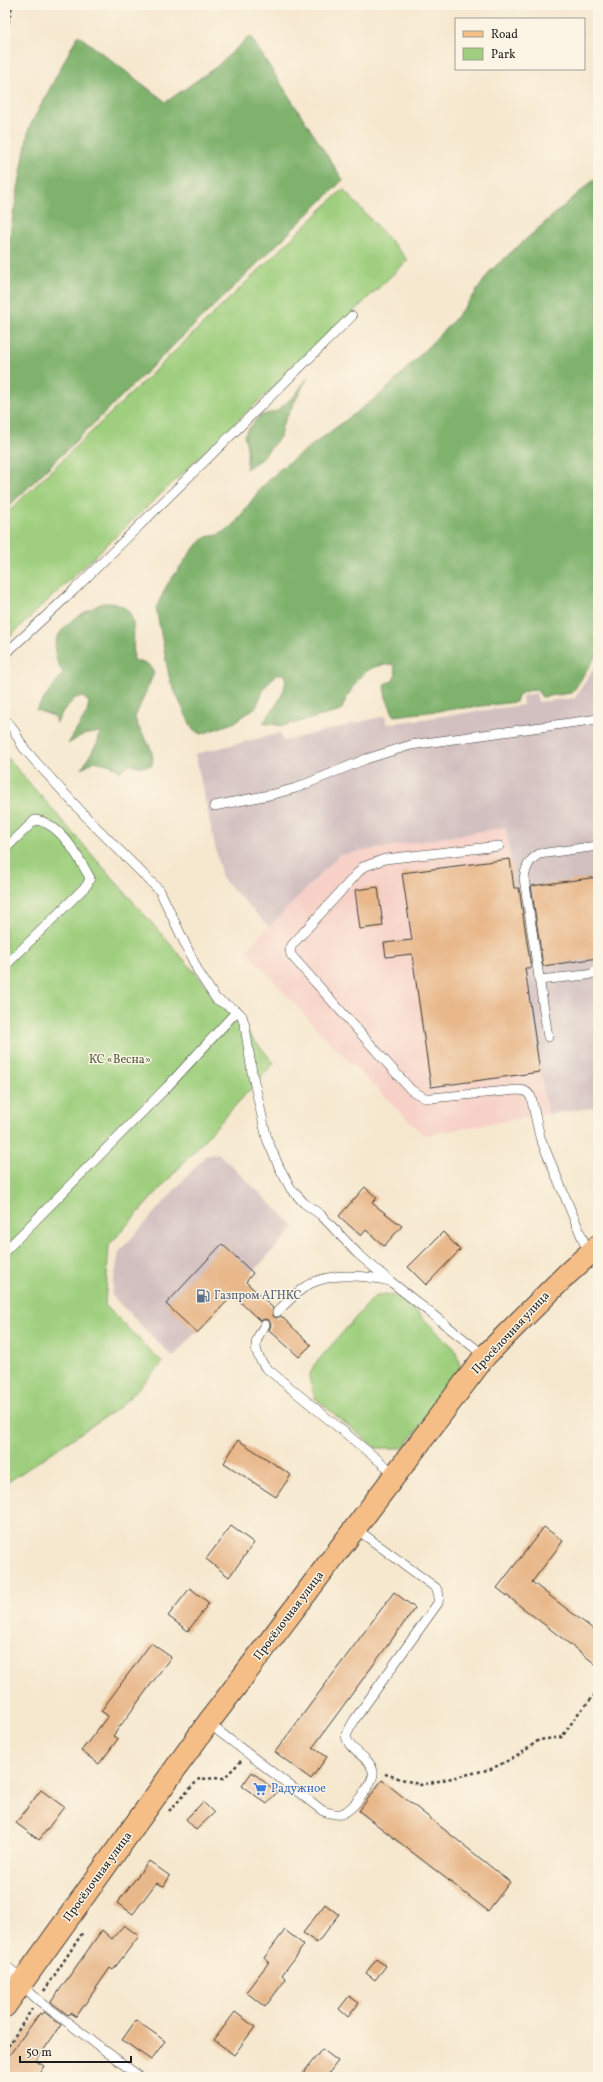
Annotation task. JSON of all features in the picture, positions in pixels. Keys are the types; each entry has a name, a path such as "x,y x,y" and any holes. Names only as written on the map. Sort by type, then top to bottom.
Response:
{"main road":[{"name":"Просёлочная улица","path":"5,2006 13,1977 208,1723 485,1356 594,1250"}],"lane":[{"path":"5,654 74,590 352,316"},
{"path":"214,806 296,788 366,759 411,745 598,719"},
{"path":"5,720 12,727 23,748 89,820 160,891 172,912 182,938 216,999 237,1011 245,1026 252,1072 268,1139 279,1167 291,1189 304,1203 321,1215 358,1254 485,1356"},
{"path":"5,849 35,820 43,820 60,834 79,858 90,878 87,885 5,966"},
{"path":"499,846 385,859 363,867 292,945 290,955 411,1090 418,1095 431,1098 517,1090 528,1092 531,1097 540,1137 594,1250"},
{"path":"548,1037 524,878 527,865 539,854 598,846"},
{"path":"539,980 587,975 594,973 598,969"},
{"path":"5,1251 167,1087 237,1011"},
{"path":"277,1312 303,1288 323,1280 360,1276 390,1281"},
{"path":"264,1325 257,1337 256,1346 258,1356 266,1367 395,1474"},
{"path":"208,1723 323,1811 334,1814 343,1814 352,1808 373,1777 373,1770 368,1761 351,1748 346,1735 438,1603 439,1595 436,1588 355,1528"},
{"path":"13,1977 38,2000 140,2077"}],"path":[{"path":"5,40 12,5"},
{"path":"373,1770 421,1785 491,1768 519,1755 539,1740 562,1737 577,1715 598,1691"},
{"path":"165,1816 199,1779 224,1778 248,1753"},
{"path":"5,2051 86,1927"}],"shaded area":[{"path":"598,661 598,1107 547,1114 506,827 339,855 269,927 222,878 195,754 280,733 283,741 385,716 387,724 523,705 522,696 536,693 538,702 575,698"},
{"path":"506,824 547,1114 423,1135 316,1028 246,950 339,855"},
{"path":"218,1153 295,1227 173,1357 111,1295 119,1252 205,1156"}],"green space":[{"path":"78,35 166,102 216,67 250,36 343,180 5,510 5,261 29,128"},
{"path":"598,176 598,653 574,690 571,693 542,697 537,690 530,691 521,693 516,702 394,716 387,700 385,688 386,683 393,681 396,673 393,664 382,665 367,671 357,681 349,693 341,711 283,726 263,723 279,700 285,687 285,674 276,674 265,687 256,707 235,722 202,734 193,730 170,681 156,608 167,585 193,549 206,537 218,535 233,526 261,488 280,469 385,391 452,322 474,295 491,270"},
{"path":"343,189 408,260 5,641 5,515"},
{"path":"308,377 282,426 280,437 261,459 246,469 247,452 244,435 259,416 277,411 295,395"},
{"path":"103,603 116,604 125,608 130,614 133,621 134,630 134,660 149,665 154,673 135,717 152,752 152,765 143,767 129,764 120,772 112,765 94,761 82,768 98,742 100,732 82,735 68,744 87,713 89,702 83,697 75,698 63,711 56,724 54,716 36,710 63,673 57,660 55,648 57,638 63,629 71,622"},
{"name":"КС «Весна»","path":"5,755 274,1063 109,1245 105,1305 163,1363 121,1406 5,1484"},
{"path":"385,1294 402,1298 455,1349 460,1364 460,1376 403,1448 375,1448 315,1398 309,1377 314,1365 374,1297"}],"building":[{"path":"510,859 514,888 519,888 531,968 525,968 540,1072 431,1087 412,954 386,957 384,943 412,940 402,873"},
{"path":"598,877 598,958 543,966 531,886"},
{"path":"378,887 383,926 360,929 355,890"},
{"path":"365,1187 377,1198 372,1203 402,1226 384,1246 366,1230 361,1236 339,1216"},
{"path":"443,1232 460,1250 426,1285 408,1267"},
{"path":"222,1244 253,1273 246,1282 273,1308 273,1316 276,1318 281,1316 311,1345 299,1357 269,1330 271,1325 269,1320 265,1319 260,1321 233,1295 197,1333 166,1304"},
{"path":"238,1440 291,1475 276,1497 224,1463"},
{"path":"231,1526 254,1543 229,1577 206,1559"},
{"path":"544,1527 563,1541 532,1582 598,1633 598,1666 497,1588"},
{"path":"190,1588 209,1603 188,1631 168,1616"},
{"path":"394,1592 415,1608 313,1747 327,1757 311,1779 275,1752"},
{"path":"151,1643 171,1657 113,1736 118,1739 99,1764 81,1751 108,1716 101,1711"},
{"name":"Радужное","path":"252,1772 277,1792 267,1804 242,1786"},
{"path":"382,1780 510,1882 488,1911 359,1811"},
{"path":"41,1790 64,1807 39,1840 16,1823"},
{"path":"203,1802 214,1813 196,1830 186,1819"},
{"path":"149,1861 170,1876 164,1886 156,1883 133,1914 117,1903"},
{"path":"325,1904 339,1915 317,1943 303,1933"},
{"path":"124,1925 139,1936 113,1970 110,1968 76,2017 70,2013 68,2015 51,2002 102,1930 112,1939"},
{"path":"285,1930 304,1945 282,1975 286,1979 265,2007 246,1992 269,1962 264,1958"},
{"path":"376,1959 386,1966 375,1980 366,1973"},
{"path":"349,1996 359,2003 348,2017 339,2009"},
{"path":"44,2012 61,2025 36,2061 44,2066 37,2077 17,2077 5,2069 5,2061 40,2013 42,2015"},
{"path":"235,2012 255,2027 234,2055 214,2040"},
{"path":"136,2020 165,2041 151,2060 122,2040"},
{"path":"322,2049 338,2061 326,2077 300,2077"}],"place":[{"name":"Газпром АГНКС","path":"203,1296"},
{"name":"Радужное","path":"260,1789"}]}
